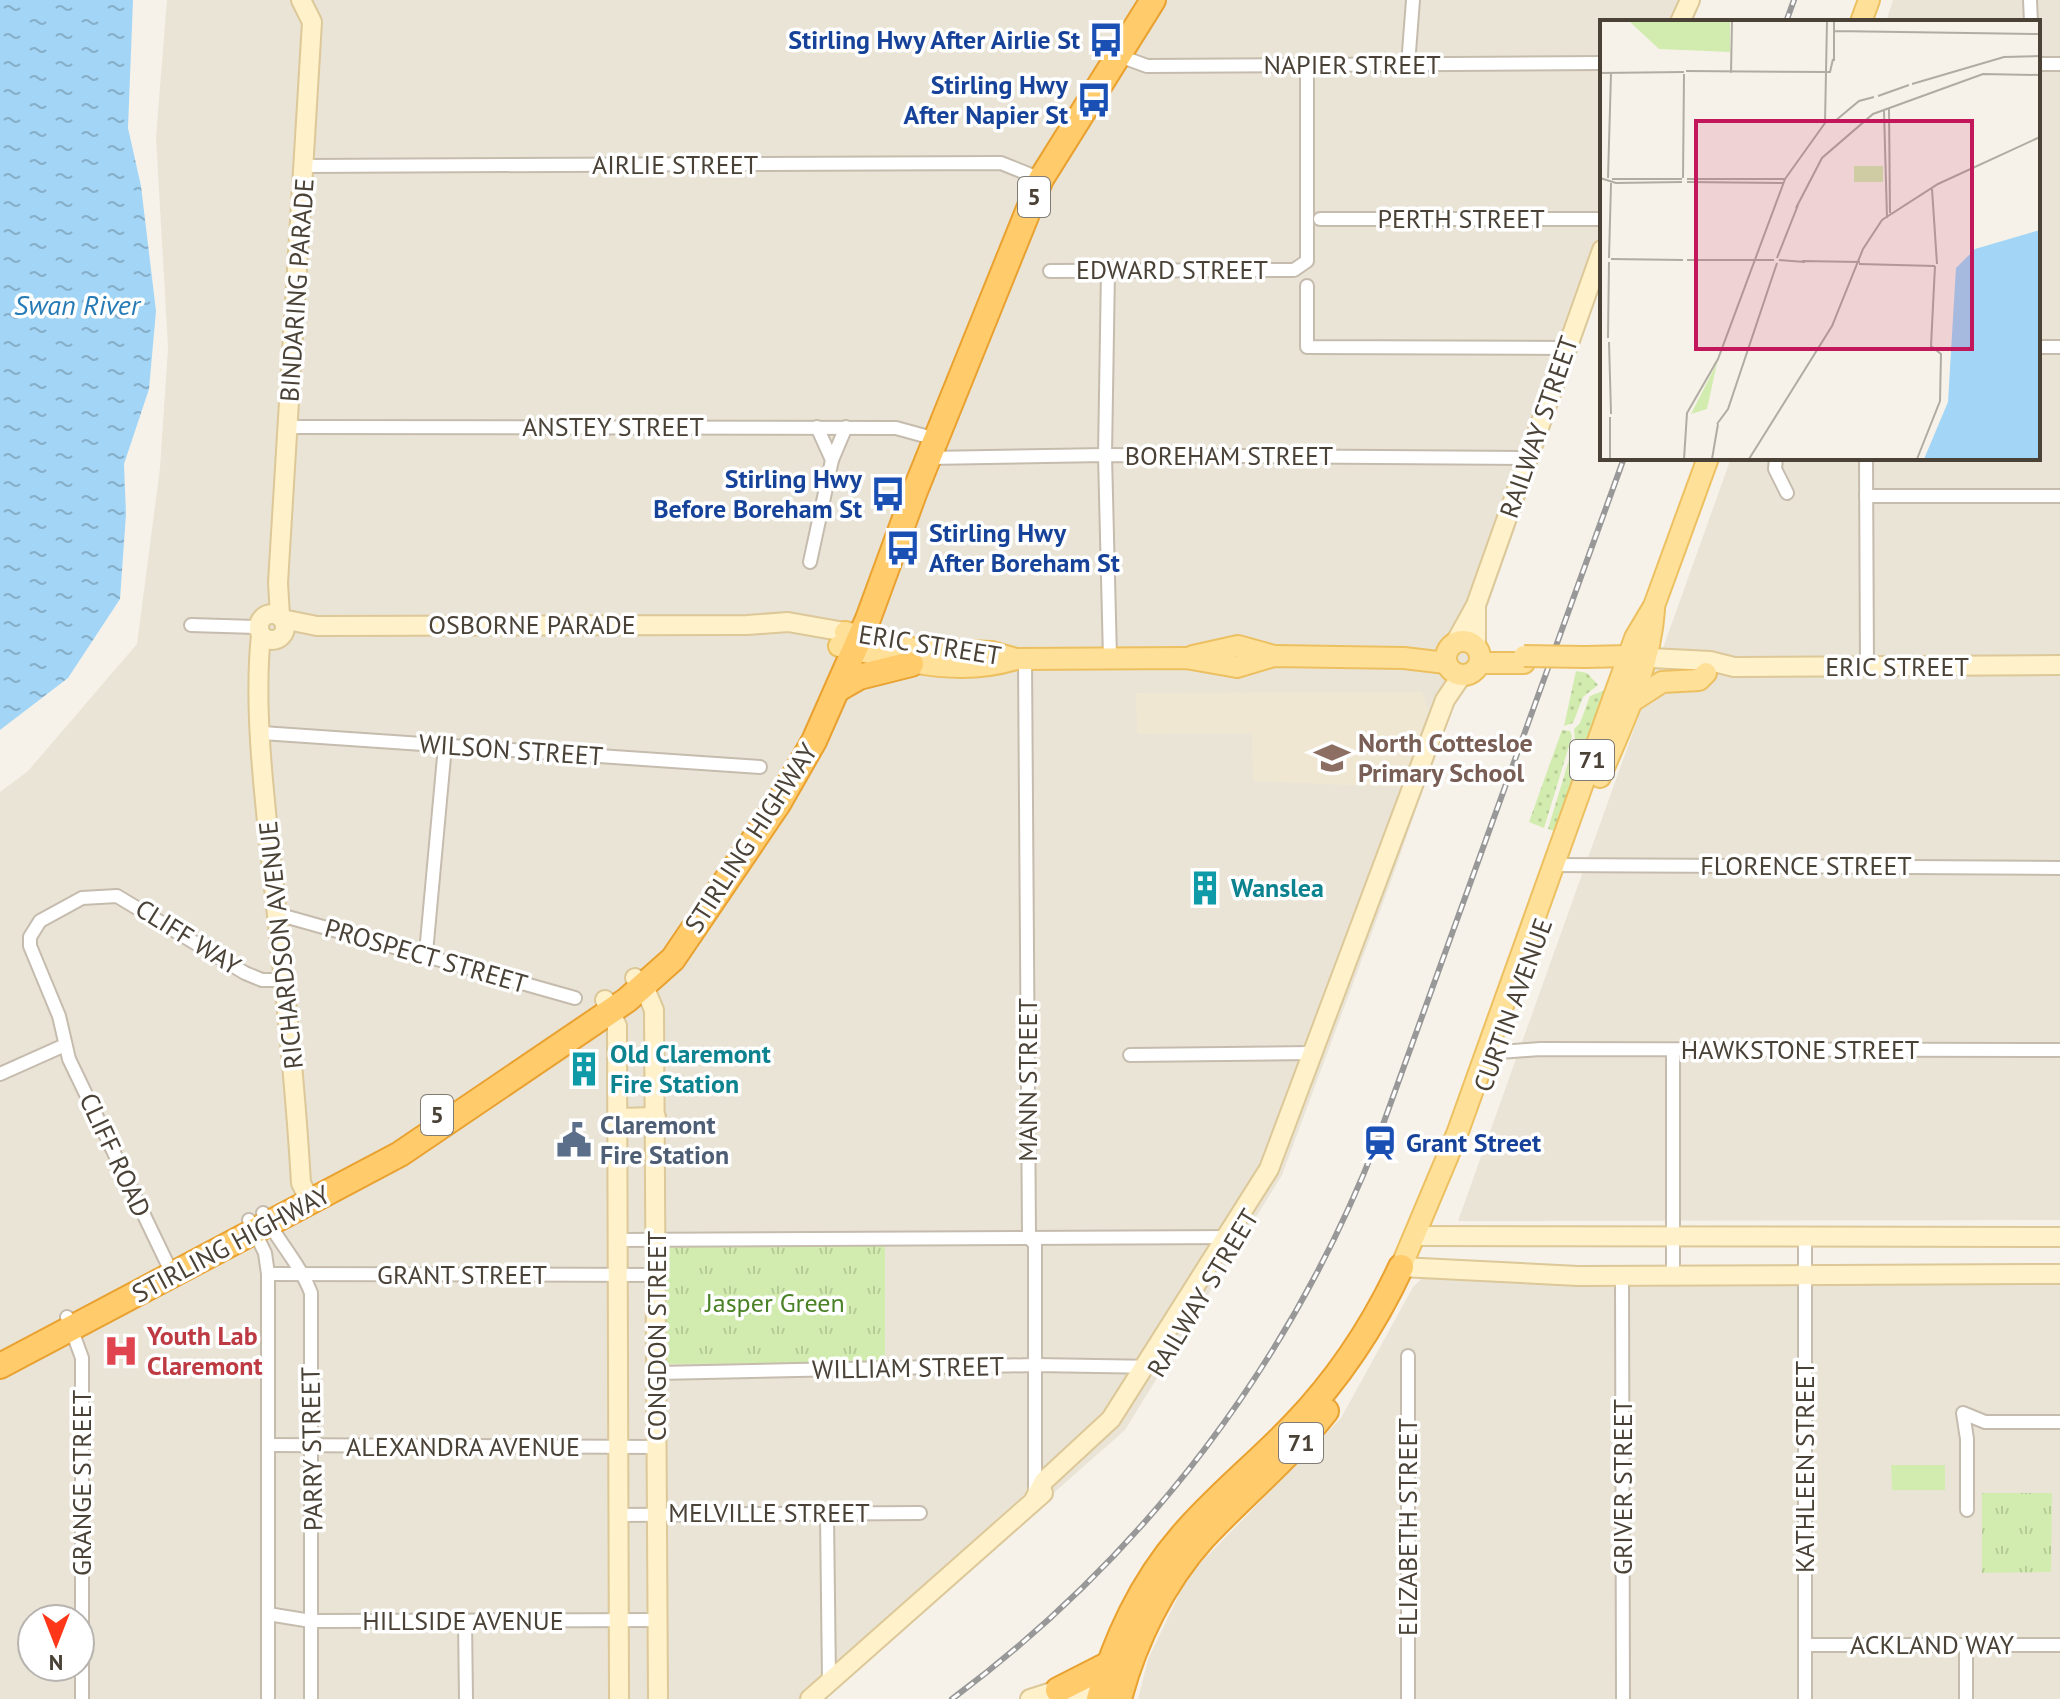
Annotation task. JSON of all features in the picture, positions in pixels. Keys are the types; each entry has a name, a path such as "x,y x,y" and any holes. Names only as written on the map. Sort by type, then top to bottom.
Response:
{"highway":[{"name":"STIRLING HIGHWAY","path":"1112,54 1138,0"},
{"name":"STIRLING HIGHWAY","path":"639,983 779,779 850,641 932,447 1036,176 1112,54 1153,0"},
{"name":"STIRLING HIGHWAY","path":"0,1366 167,1263 400,1154 673,959 799,772 838,689 850,641"},
{"path":"838,689 866,675 911,664"},
{"name":"STIRLING HIGHWAY","path":"0,1350 70,1322 259,1222 305,1191 403,1137 608,1005"},
{"name":"CURTIN AVENUE","path":"1109,1664 1122,1631 1158,1569 1182,1536 1297,1422 1352,1356 1407,1269"},
{"name":"CURTIN AVENUE","path":"1109,1698 1167,1587 1202,1539 1303,1440 1359,1370 1407,1269"},
{"path":"1058,1690 1109,1664"},
{"name":"71","path":"1109,1664 1109,1698"}],"main road":[{"path":"1862,20 1869,0"},
{"name":"CURTIN AVENUE","path":"1558,865 1631,702 1636,664 1635,638 1654,606 1707,460"},
{"name":"ERIC STREET","path":"850,641 915,649 992,652 1021,659"},
{"name":"ERIC STREET","path":"850,641 911,664 992,666 1021,659 1186,658 1237,667 1274,656 1451,660 1466,641 1479,655 1524,660 1636,664"},
{"path":"1451,660 1471,674 1479,655"},
{"name":"CURTIN AVENUE","path":"1407,1269 1636,664"},
{"path":"1631,702 1655,685 1699,680 1706,673"}],"street":[{"name":"BINDARING PARADE","path":"272,626 278,583 312,22 301,0"},
{"path":"1408,65 1413,0"},
{"path":"1682,20 1690,0"},
{"path":"2030,0 2031,20"},
{"name":"NAPIER STREET","path":"1112,54 1147,66 1600,63"},
{"name":"EDWARD STREET","path":"1050,271 1294,270 1307,261 1307,66"},
{"name":"AIRLIE STREET","path":"305,166 989,163 1013,166 1036,176"},
{"name":"PERTH STREET","path":"1320,219 1600,219"},
{"name":"RAILWAY STREET","path":"810,1699 1035,1498 1051,1489 1119,1424 1232,1237 1278,1168 1316,1067 1313,1053 1445,700 1451,660 1476,605 1600,256"},
{"path":"1108,270 1105,455 1110,658"},
{"path":"1307,286 1307,347 1567,348"},
{"name":"ANSTEY STREET","path":"288,427 896,428 932,447"},
{"path":"817,427 832,460"},
{"path":"810,562 832,460 846,427"},
{"name":"BOREHAM STREET","path":"932,447 1105,455 1529,458"},
{"path":"1776,460 1773,480 1787,493"},
{"path":"1866,460 1867,667"},
{"path":"1866,496 2060,496"},
{"name":"RAILWAY STREET","path":"1476,605 1479,655"},
{"name":"OSBORNE PARADE","path":"191,625 747,625 779,621 850,641"},
{"name":"RICHARDSON AVENUE","path":"272,626 261,699 264,790 295,1072 301,1183 305,1191"},
{"name":"MANN STREET","path":"1021,659 1029,1238 1035,1244 1035,1498"},
{"name":"ERIC STREET","path":"1636,664 1710,661 1734,667"},
{"name":"ERIC STREET","path":"1636,664 1706,673 1734,667 2060,665"},
{"name":"WILSON STREET","path":"262,733 760,767"},
{"path":"426,953 445,746"},
{"name":"FLORENCE STREET","path":"1558,865 2060,868"},
{"name":"CLIFF WAY","path":"65,1045 59,1016 30,946 30,937 40,921 89,896 124,898 245,973 262,980 285,980"},
{"name":"PROSPECT STREET","path":"277,914 426,953 575,998"},
{"name":"CONGDON STREET","path":"639,983 654,1010 658,1699"},
{"name":"CONGDON STREET","path":"608,1005 617,1026 619,1699"},
{"path":"0,1074 65,1045"},
{"name":"CLIFF ROAD","path":"65,1045 167,1263"},
{"name":"HAWKSTONE STREET","path":"1492,1048 2060,1050"},
{"path":"1673,1050 1673,1275"},
{"path":"1130,1055 1313,1053"},
{"path":"617,1118 656,1117"},
{"name":"PARRY STREET","path":"259,1222 268,1274 268,1699"},
{"name":"PARRY STREET","path":"259,1222 304,1274 311,1293 311,1699"},
{"name":"KATHLEEN STREET","path":"1805,1235 1805,1699"},
{"path":"1421,1236 2060,1237"},
{"path":"618,1240 1232,1237"},
{"path":"1407,1269 1622,1275 2060,1274"},
{"name":"GRANT STREET","path":"268,1274 657,1275"},
{"name":"GRIVER STREET","path":"1622,1275 1623,1699"},
{"name":"GRANGE STREET","path":"70,1322 82,1358 82,1699"},
{"name":"ELIZABETH STREET","path":"1408,1356 1408,1699"},
{"name":"WILLIAM STREET","path":"658,1373 1035,1365 1153,1367"},
{"path":"1967,1510 1967,1439 1959,1408 1985,1422 2060,1422"},
{"name":"ALEXANDRA AVENUE","path":"268,1445 658,1447"},
{"name":"MELVILLE STREET","path":"619,1515 658,1512 920,1513"},
{"path":"827,1514 829,1681"},
{"name":"HILLSIDE AVENUE","path":"268,1614 311,1621 659,1620"},
{"path":"465,1621 466,1699"},
{"name":"ACKLAND WAY","path":"1805,1645 2060,1645"},
{"path":"1966,1645 1966,1699"},
{"path":"1030,1699 1058,1690 1109,1698"}],"shaded area":[{"path":"167,0 1701,0 1694,20 1600,20 1600,287 1391,881 1282,1175 1125,1430 820,1699 0,1699 0,792 28,771 137,644 160,468 168,348 156,137"},
{"path":"1893,0 2060,0 2060,1220 1458,1221 1730,460 2040,460 2040,20 1887,20"},
{"name":"North Cottesloe Primary School","path":"1422,692 1428,711 1402,787 1253,781 1252,733 1137,734 1136,693"},
{"path":"1433,1268 2060,1278 2060,1699 1138,1699 1148,1659 1188,1576 1341,1418 1413,1287"}],"green space":[{"path":"1576,671 1587,673 1598,685 1583,697 1573,723 1564,726"},
{"path":"1608,689 1554,831 1548,829 1575,740 1574,729 1580,723 1590,696"},
{"path":"1562,730 1570,731 1572,736 1544,828 1529,822"},
{"name":"Jasper Green","path":"885,1242 885,1363 665,1364 664,1243"},
{"path":"1891,1465 1945,1465 1945,1490 1892,1490"},
{"path":"1982,1493 2052,1493 2051,1572 1982,1573"}],"water":[{"name":"Swan River","path":"0,0 133,0 128,128 141,186 156,311 149,389 124,464 126,514 120,599 68,678 0,730"}],"railway":[{"path":"1787,20 1794,0"},
{"path":"952,1699 1022,1643 1087,1583 1148,1518 1204,1450 1255,1378 1301,1302 1342,1223 1377,1141 1623,460"}],"place":[{"name":"Stirling Hwy After Airlie St","path":"1106,40"},
{"name":"Stirling Hwy After Napier St","path":"1094,100"},
{"name":"Stirling Hwy Before Boreham St","path":"888,494"},
{"name":"Stirling Hwy After Boreham St","path":"903,548"},
{"name":"North Cottesloe Primary School","path":"1332,758"},
{"name":"Wanslea","path":"1205,888"},
{"name":"Old Claremont Fire Station","path":"584,1069"},
{"name":"Claremont Fire Station","path":"574,1140"},
{"name":"Grant Street","path":"1380,1143"},
{"name":"Youth Lab Claremont","path":"121,1351"}]}
